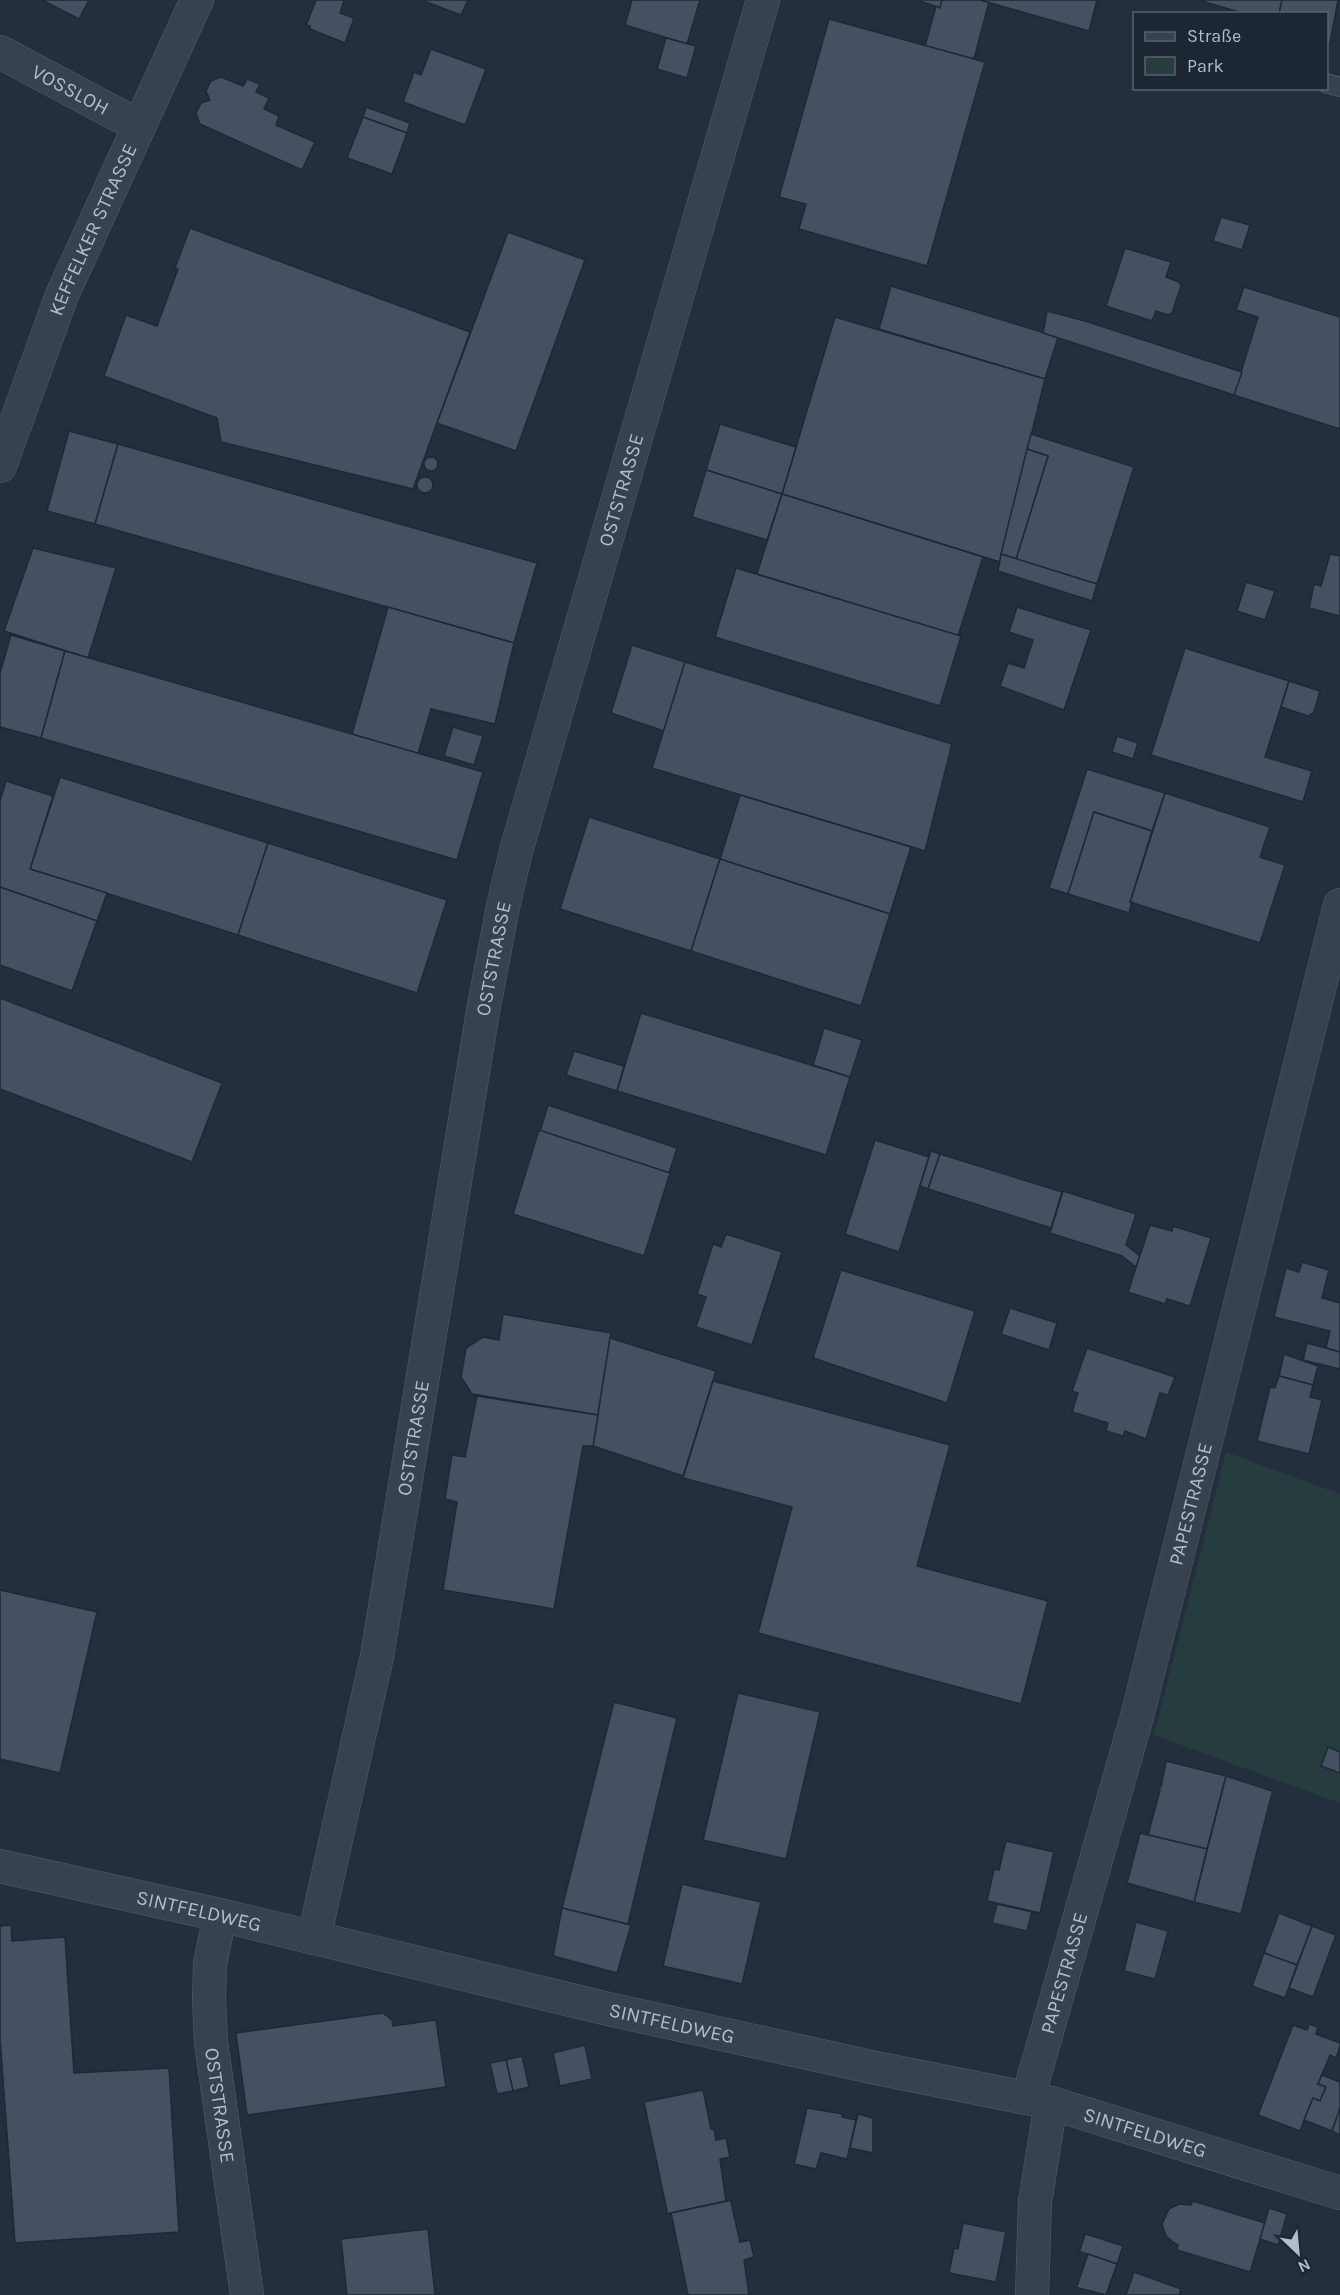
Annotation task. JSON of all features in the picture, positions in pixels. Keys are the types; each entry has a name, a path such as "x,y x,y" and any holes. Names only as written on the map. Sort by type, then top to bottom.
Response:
{"street":[{"name":"KEFFELKER STRASSE","path":"0,466 62,295 197,0"},
{"name":"OSTSTRASSE","path":"314,1938 377,1656 483,1011 503,907 516,851 763,0"},
{"name":"VOSSLOH","path":"0,52 139,126"},
{"name":"PAPESTRASSE","path":"1032,2295 1039,2100 1340,905"},
{"name":"SINTFELDWEG","path":"0,1866 220,1915 604,2008 871,2067 1039,2100 1340,2193"},
{"name":"OSTSTRASSE","path":"220,1915 210,1964 211,2042 247,2295"}],"green space":[{"path":"1226,1452 1340,1494 1340,1803 1154,1735"}],"building":[{"path":"42,0 89,0 79,19"},
{"path":"316,0 344,0 340,13 354,18 345,43 310,29 310,26 304,24 307,23"},
{"path":"421,0 468,0 461,15"},
{"path":"632,0 700,0 687,44 625,25"},
{"path":"917,0 942,0 940,8"},
{"path":"942,0 989,2 974,59 925,46 936,6 940,8"},
{"path":"980,0 1097,0 1089,31"},
{"path":"1198,0 1282,0 1279,12 1239,12"},
{"path":"1282,0 1338,0 1330,43 1328,42 1328,12 1279,12"},
{"path":"829,19 985,62 927,266 799,229 806,204 779,197"},
{"path":"666,38 696,46 687,78 657,69"},
{"path":"431,49 486,69 465,125 403,102 414,72 421,75"},
{"path":"221,77 243,86 247,79 260,84 256,92 269,98 264,109 279,116 276,125 315,142 302,170 200,124 196,113 201,103 210,100 206,91 211,81"},
{"path":"366,107 410,123 407,133 363,117"},
{"path":"363,117 407,133 392,174 347,158"},
{"path":"1221,217 1250,225 1242,250 1213,241"},
{"path":"190,228 470,332 413,489 221,442 217,418 104,376 126,315 157,326"},
{"path":"508,232 585,260 516,451 437,423"},
{"path":"1125,248 1171,262 1166,277 1179,282 1181,286 1172,313 1168,315 1156,311 1152,321 1106,306"},
{"path":"891,286 1058,337 1045,379 879,329"},
{"path":"1244,287 1340,317 1340,429 1234,395 1258,317 1236,310"},
{"path":"1047,311 1085,321 1242,372 1234,395 1043,333"},
{"path":"835,317 1045,379 1000,562 782,494"},
{"path":"720,424 796,447 782,494 706,470"},
{"path":"69,431 118,444 95,524 47,511"},
{"path":"1031,434 1134,467 1097,584 1016,559 1048,456 1027,449"},
{"path":"118,444 537,563 514,643 95,524"},
{"path":"1027,449 1048,456 1016,559 1001,554"},
{"path":"431,457 436,459 438,464 436,469 431,471 426,469 424,464 426,459"},
{"path":"706,470 782,494 767,540 692,517"},
{"path":"425,477 431,479 433,485 431,491 425,493 419,491 417,485 419,479"},
{"path":"782,494 983,557 958,636 757,574"},
{"path":"33,548 116,568 88,658 4,631"},
{"path":"1001,554 1097,584 1092,601 998,571"},
{"path":"1330,554 1340,556 1340,616 1309,608 1314,584 1321,586"},
{"path":"736,568 961,636 940,706 715,637"},
{"path":"1246,582 1275,591 1265,620 1237,611"},
{"path":"388,607 514,643 495,724 431,709 418,754 352,734"},
{"path":"1017,607 1091,630 1064,710 1000,686 1008,663 1024,668 1033,640 1009,632"},
{"path":"11,635 65,651 41,738 0,727 0,673"},
{"path":"632,645 685,662 664,731 611,713"},
{"path":"1185,648 1289,681 1265,757 1312,771 1303,802 1151,755"},
{"path":"65,651 483,772 457,860 41,738"},
{"path":"685,662 952,744 925,851 652,768"},
{"path":"1289,681 1320,691 1314,712 1308,716 1281,707"},
{"path":"453,727 483,736 474,765 444,756"},
{"path":"1117,736 1138,743 1133,759 1112,752"},
{"path":"1087,769 1165,793 1152,831 1094,812 1068,894 1049,888"},
{"path":"60,777 268,843 238,935 30,869"},
{"path":"6,781 53,796 30,869 107,893 97,921 0,887 0,801"},
{"path":"1165,793 1270,827 1260,857 1285,865 1260,943 1130,902"},
{"path":"740,795 911,847 890,914 720,859"},
{"path":"1094,812 1152,831 1130,902 1132,902 1129,913 1068,894"},
{"path":"589,817 720,859 691,951 560,909"},
{"path":"268,843 447,900 417,993 238,935"},
{"path":"720,859 890,914 861,1006 691,951"},
{"path":"0,887 97,921 72,991 0,965"},
{"path":"0,998 222,1083 192,1162 0,1089"},
{"path":"641,1013 850,1077 826,1155 617,1091"},
{"path":"824,1028 862,1040 850,1077 813,1065"},
{"path":"574,1051 624,1066 617,1091 566,1075"},
{"path":"548,1105 677,1148 669,1173 540,1131"},
{"path":"539,1130 670,1173 644,1256 513,1214"},
{"path":"875,1140 929,1157 899,1252 845,1234"},
{"path":"931,1151 940,1154 928,1189 920,1186"},
{"path":"940,1154 1062,1192 1051,1228 928,1189"},
{"path":"1063,1191 1136,1214 1126,1245 1140,1256 1136,1267 1122,1256 1050,1233"},
{"path":"1150,1225 1172,1231 1173,1226 1211,1238 1190,1306 1167,1299 1165,1304 1128,1292"},
{"path":"726,1234 782,1252 752,1345 696,1327 706,1297 697,1294 713,1244 721,1247"},
{"path":"1302,1262 1329,1270 1322,1298 1340,1303 1340,1352 1326,1348 1330,1331 1274,1317 1286,1268 1299,1272"},
{"path":"841,1270 975,1311 947,1403 813,1358"},
{"path":"1010,1308 1057,1323 1049,1350 1001,1334"},
{"path":"503,1314 611,1333 598,1415 472,1394 461,1377 466,1348 483,1337 499,1340"},
{"path":"610,1338 716,1371 683,1476 593,1446"},
{"path":"1307,1343 1340,1352 1340,1369 1303,1360"},
{"path":"1087,1348 1175,1377 1168,1395 1160,1393 1146,1439 1125,1431 1123,1436 1106,1431 1108,1423 1072,1412 1078,1393 1072,1391"},
{"path":"1284,1354 1318,1366 1313,1385 1279,1376"},
{"path":"1279,1376 1313,1385 1310,1397 1322,1400 1309,1454 1257,1441 1270,1387 1275,1388"},
{"path":"713,1381 950,1445 917,1566 1048,1601 1021,1704 758,1633 792,1507 683,1478"},
{"path":"477,1396 598,1415 593,1446 583,1446 554,1609 443,1590 457,1502 445,1499 452,1455 465,1457"},
{"path":"0,1590 97,1612 60,1773 0,1759"},
{"path":"738,1693 820,1712 786,1859 703,1840"},
{"path":"614,1702 677,1718 628,1924 562,1908"},
{"path":"1328,1747 1340,1752 1340,1773 1321,1766"},
{"path":"1166,1761 1226,1776 1207,1849 1148,1835"},
{"path":"1226,1776 1275,1792 1272,1793 1241,1914 1194,1902"},
{"path":"1140,1833 1207,1849 1194,1902 1127,1883"},
{"path":"1006,1841 1054,1852 1040,1913 987,1901 994,1869 999,1870"},
{"path":"682,1884 761,1902 742,1984 663,1966"},
{"path":"997,1904 1032,1912 1027,1931 992,1923"},
{"path":"562,1908 631,1925 617,1973 553,1956"},
{"path":"1279,1913 1312,1926 1297,1965 1264,1953"},
{"path":"1136,1922 1168,1931 1155,1979 1124,1971"},
{"path":"11,1925 12,1941 65,1937 74,2073 169,2068 179,2232 15,2243 0,2038 0,1926"},
{"path":"1312,1926 1336,1935 1313,1997 1289,1988"},
{"path":"1264,1953 1297,1965 1285,1998 1252,1986"},
{"path":"383,2013 392,2020 393,2026 436,2020 446,2087 247,2115 236,2033"},
{"path":"1309,2024 1318,2027 1316,2034 1340,2043 1340,2046 1336,2058 1330,2055 1318,2084 1326,2087 1320,2101 1313,2098 1300,2131 1258,2115 1293,2025 1307,2030"},
{"path":"585,2045 592,2079 560,2086 553,2053"},
{"path":"522,2056 529,2087 513,2091 506,2060"},
{"path":"506,2060 513,2091 497,2094 490,2063"},
{"path":"1322,2075 1340,2082 1340,2109 1332,2131 1304,2120 1313,2098 1320,2101 1326,2087 1318,2084"},
{"path":"703,2090 711,2129 714,2129 716,2140 726,2138 730,2157 720,2159 726,2201 666,2214 644,2102"},
{"path":"807,2108 843,2114 842,2117 856,2120 847,2159 821,2153 816,2169 794,2164"},
{"path":"1340,2109 1340,2135 1332,2131"},
{"path":"858,2114 873,2118 873,2153 850,2148"},
{"path":"732,2200 740,2242 750,2240 754,2257 744,2260 749,2295 688,2295 671,2213"},
{"path":"1193,2201 1265,2223 1250,2272 1177,2250 1178,2245 1166,2236 1162,2224 1169,2209 1179,2204 1191,2205"},
{"path":"1269,2208 1287,2214 1278,2245 1260,2239"},
{"path":"963,2223 1006,2232 996,2282 949,2273 954,2248 958,2249"},
{"path":"428,2229 435,2295 347,2295 341,2239"},
{"path":"1083,2233 1123,2246 1117,2264 1078,2251 1085,2235"},
{"path":"1088,2254 1117,2264 1106,2295 1075,2287"},
{"path":"1134,2272 1181,2289 1179,2295 1126,2295"}]}
